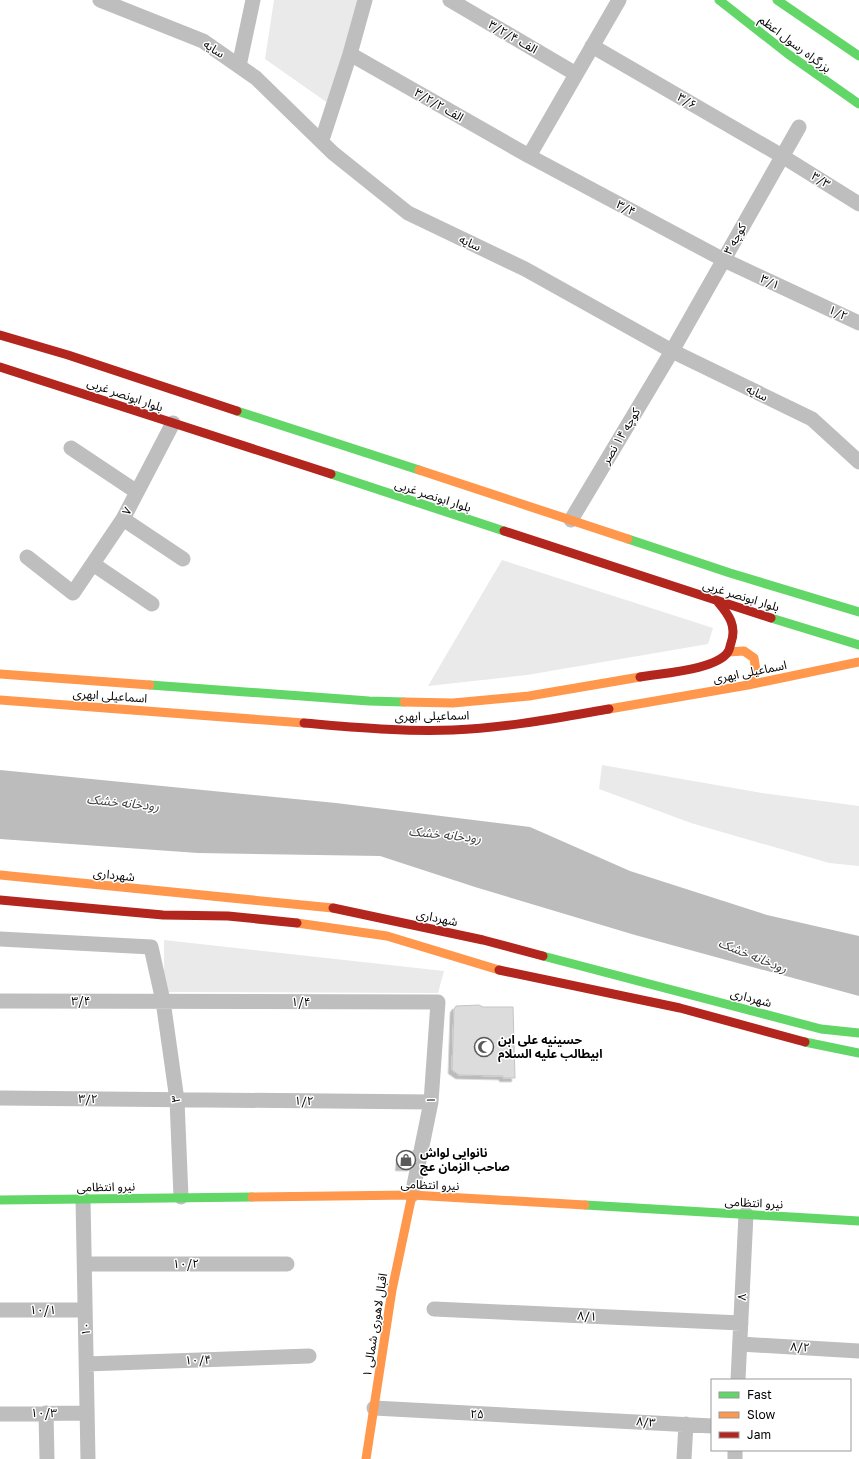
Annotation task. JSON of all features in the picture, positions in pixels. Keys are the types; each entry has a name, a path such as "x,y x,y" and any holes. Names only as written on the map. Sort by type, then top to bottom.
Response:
{"main road":[{"name":"بزرگراه رسول اعظم","path":"719,0 774,44 836,90 859,104"},
{"name":"بزرگراه رسول اعظم","path":"777,0 859,56"},
{"name":"بلوار ابونصر غربی","path":"0,335 68,355 378,460 571,520 730,573 859,612"},
{"name":"بلوار ابونصر غربی","path":"0,367 718,602 859,645"},
{"path":"369,488 373,475"},
{"name":"اسماعیلی ابهری","path":"0,674 369,702 453,703 529,696 698,667 716,661 728,652 734,635 731,617 718,602"},
{"path":"728,652 737,649 747,652 754,658 757,668 755,678 748,685"},
{"name":"اسماعیلی ابهری","path":"0,700 368,728 453,730 532,722 748,685 859,662"},
{"name":"شهرداری","path":"0,876 340,910 483,940 821,1029 859,1033"},
{"path":"0,900 163,915 228,916 309,924 387,936 498,970 680,1008 810,1043 859,1053"},
{"name":"نیرو انتظامی","path":"0,1200 412,1195 859,1221"},
{"name":"اقبال لاهوری شمالی ۱","path":"366,1459 392,1290 412,1195"}],"street":[{"name":"سایه","path":"100,0 203,42 239,66 256,78 322,140 333,153 408,213 525,269 672,351 812,418 859,462"},
{"path":"239,66 253,0"},
{"path":"322,140 350,54 365,0"},
{"name":"۳/۲/۴ الف","path":"450,0 576,74"},
{"path":"529,156 619,0"},
{"name":"۳/۶","path":"592,46 782,156"},
{"name":"۳/۲/۲ الف","path":"350,54 529,156"},
{"name":"کوچه ۳","path":"672,351 798,127"},
{"name":"۳/۴","path":"529,156 724,260"},
{"name":"۳/۳","path":"782,156 859,204"},
{"name":"۳/۱","path":"724,260 817,303"},
{"name":"۱/۲","path":"817,303 859,323"},
{"name":"کوچه ۱۴ نصر","path":"571,520 672,351"},
{"name":"۷","path":"27,557 73,593 123,519 173,423"},
{"path":"71,448 137,492"},
{"path":"123,519 183,559"},
{"path":"93,564 152,604"},
{"name":"۳","path":"0,939 151,947 163,1001 177,1100 181,1197"},
{"name":"۳/۴","path":"0,1001 163,1001"},
{"name":"۱/۴","path":"163,1001 438,1002"},
{"name":"۱","path":"412,1195 431,1102 438,1002"},
{"name":"۳/۲","path":"0,1098 177,1100"},
{"name":"۱/۲","path":"177,1100 431,1102"},
{"name":"۱۰","path":"84,1199 88,1459"},
{"name":"۸","path":"738,1379 746,1214"},
{"name":"۱۰/۲","path":"85,1264 287,1264"},
{"name":"۸/۱","path":"434,1309 741,1323"},
{"name":"۱۰/۱","path":"0,1310 86,1310"},
{"name":"۸/۲","path":"740,1344 859,1351"},
{"name":"۱۰/۴","path":"86,1364 309,1356"},
{"name":"۲۵","path":"374,1408 581,1419"},
{"path":"46,1413 47,1459"},
{"name":"۱۰/۳","path":"0,1414 87,1413"},
{"name":"۸/۳","path":"581,1419 711,1426"},
{"path":"684,1459 686,1424"}],"shaded area":[{"path":"274,0 363,0 332,106 265,59"},
{"path":"502,560 713,628 708,644 527,675 428,686"},
{"path":"602,765 762,793 859,806 859,866 829,863 691,823 599,789"},
{"path":"164,940 444,971 438,993 164,992"}],"water":[{"name":"رودخانه خشک","path":"0,770 336,803 530,827 630,871 767,915 859,936 859,996 635,935 475,887 380,856 198,853 0,839"}],"building":[{"name":"حسینیه علی ابن ابیطالب علیه السلام","path":"479,1005 483,1007 513,1007 515,1078 503,1078 503,1076 459,1075 452,1070 454,1009 456,1006"},
{"name":"نانوایی لواش صاحب الزمان عج","path":"414,1151 412,1167 399,1167 401,1152"}],"traffic: fast":[{"path":"719,0 788,54 859,104"},
{"path":"777,0 859,56"},
{"path":"237,411 419,470"},
{"path":"331,474 504,531"},
{"path":"628,539 730,573 859,612"},
{"path":"771,618 859,645"},
{"path":"150,685 369,701 404,702"},
{"path":"543,956 821,1029 859,1033"},
{"path":"805,1042 859,1053"},
{"path":"0,1200 252,1197"},
{"path":"585,1205 859,1221"}],"traffic: slow":[{"path":"419,470 628,539"},
{"path":"728,652 744,651 754,658 756,671 748,685"},
{"path":"609,709 748,685 859,662"},
{"path":"0,674 150,685"},
{"path":"404,702 453,703 529,696 640,677"},
{"path":"0,700 304,723"},
{"path":"0,875 333,908"},
{"path":"297,923 387,936 499,970"},
{"path":"252,1197 412,1195 585,1205"},
{"path":"366,1459 392,1290 412,1195"}],"traffic: jam":[{"path":"0,335 68,355 237,411"},
{"path":"0,367 331,474"},
{"path":"504,531 771,618"},
{"path":"640,677 700,667 722,658 730,648 733,631 729,616 718,602"},
{"path":"304,723 397,730 453,730 512,725 609,709"},
{"path":"0,900 163,915 228,916 297,923"},
{"path":"333,908 483,940 543,956"},
{"path":"499,970 680,1008 805,1042"}],"place":[{"name":"حسینیه علی ابن ابیطالب علیه السلام","path":"484,1047"},
{"name":"نانوایی لواش صاحب الزمان عج","path":"406,1160"}]}
